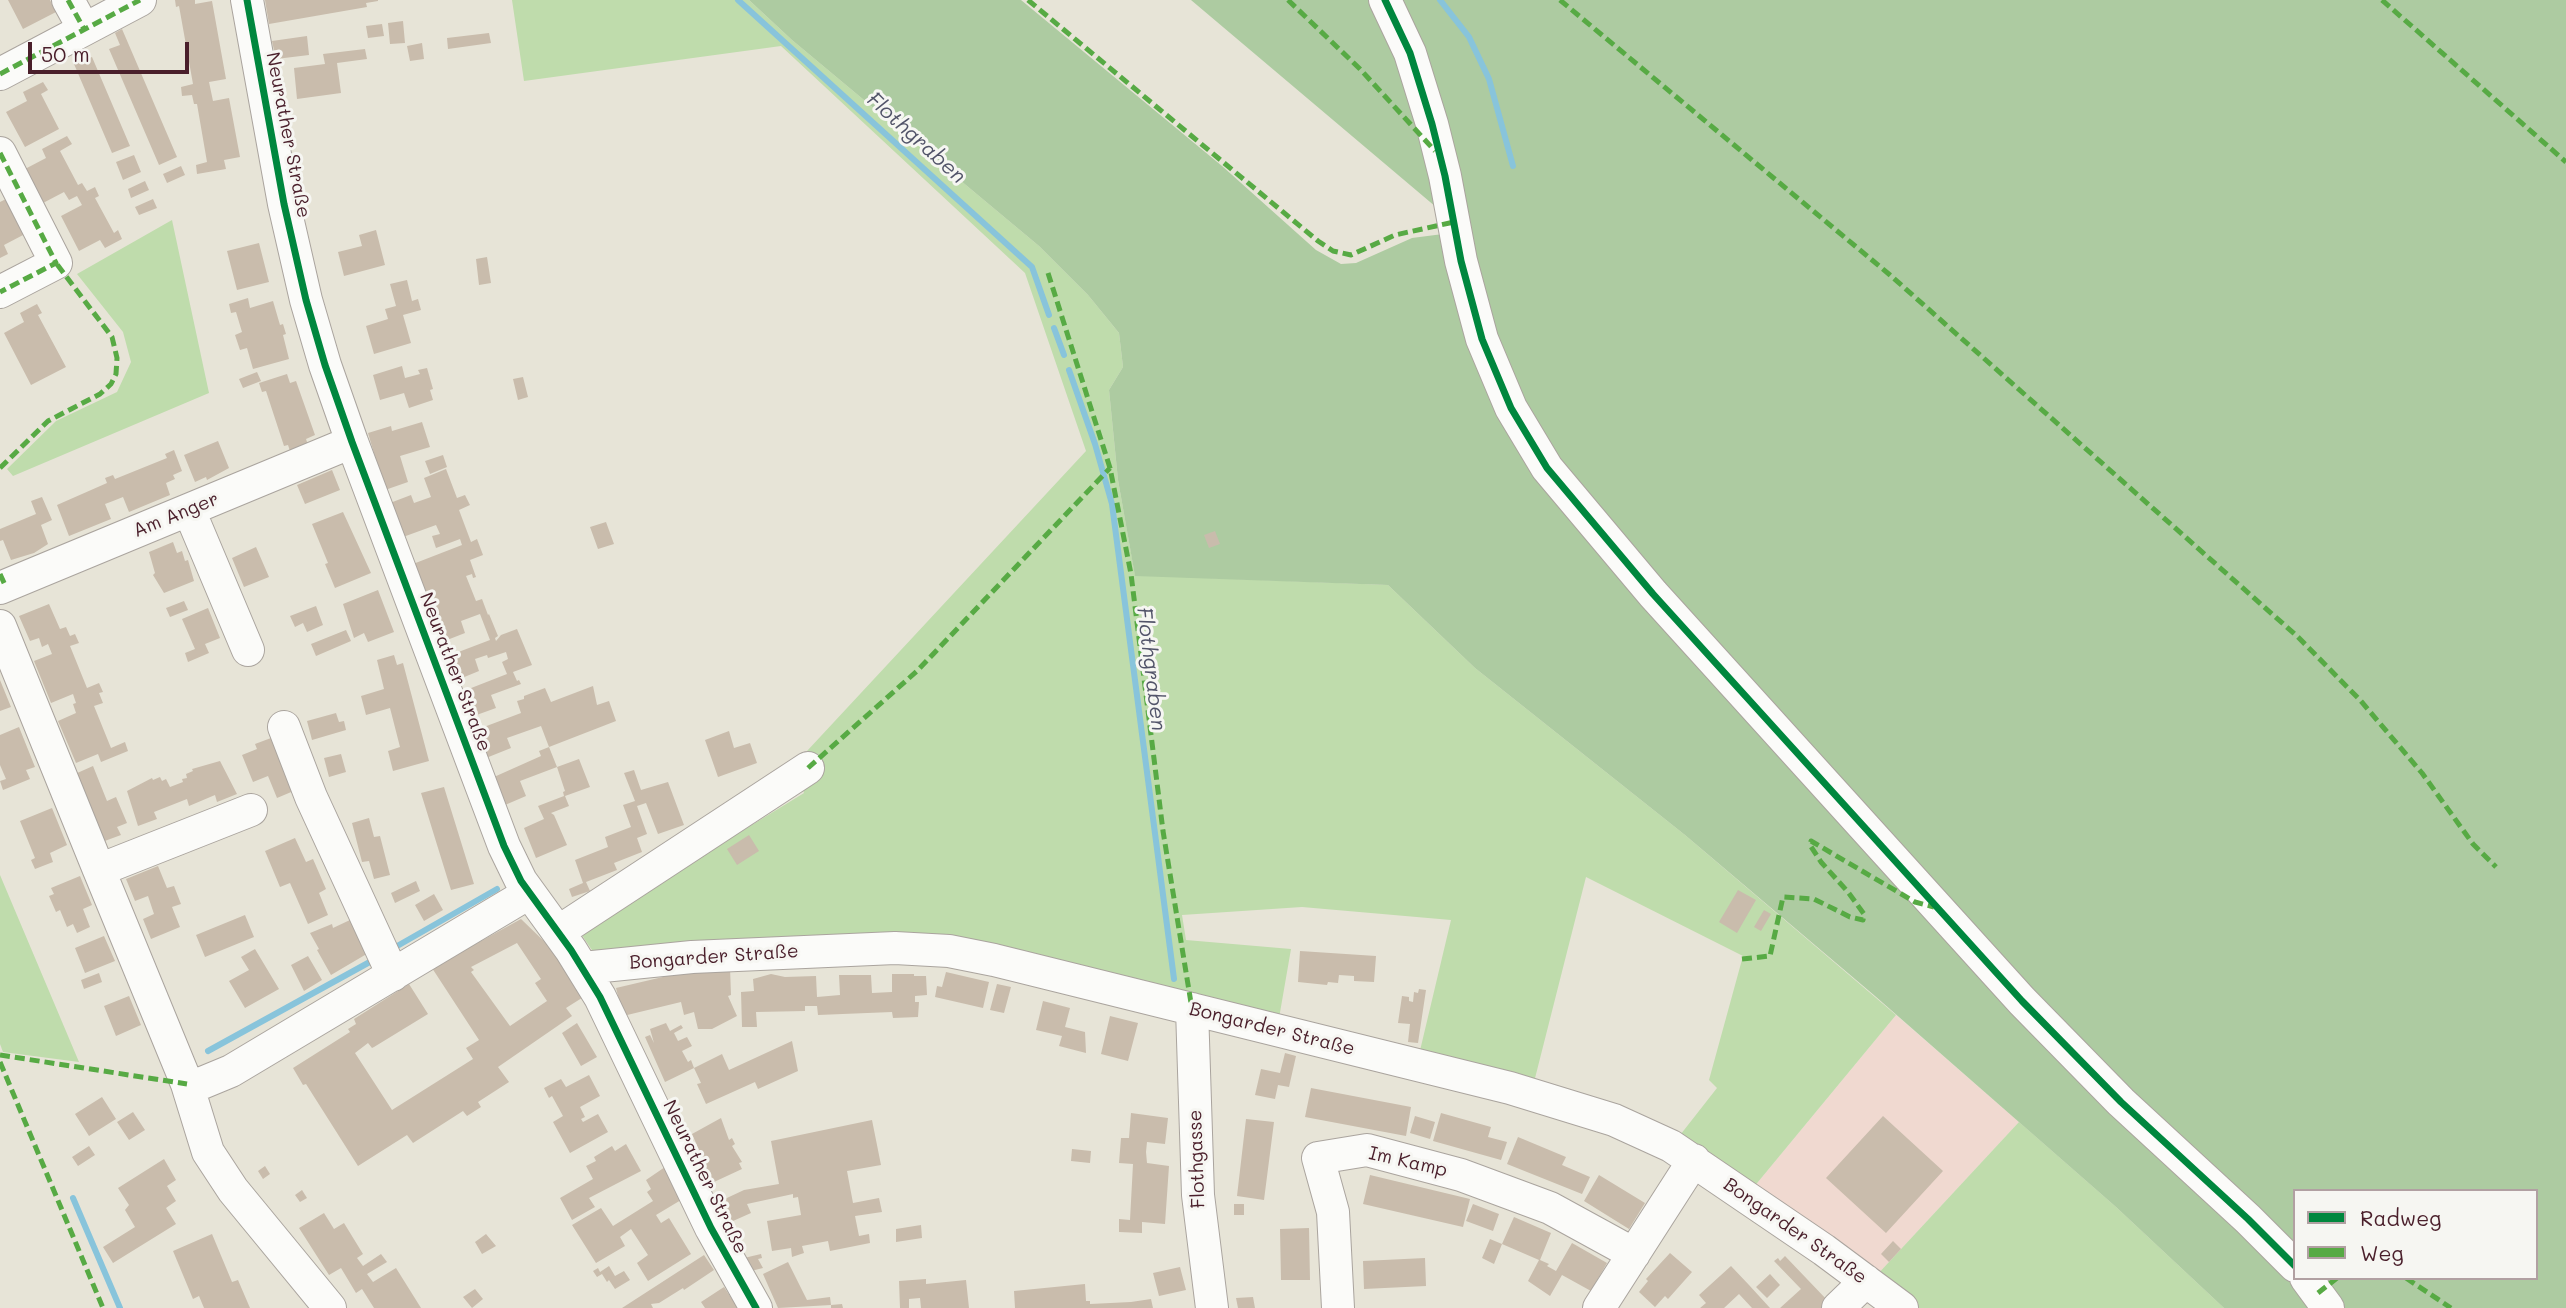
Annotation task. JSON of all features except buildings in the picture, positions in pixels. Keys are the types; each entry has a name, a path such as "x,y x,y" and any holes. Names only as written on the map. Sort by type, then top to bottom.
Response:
{"street":[{"path":"68,0 84,29"},
{"path":"0,74 140,0"},
{"name":"Neurather Straße","path":"247,0 276,161 300,274 325,365 504,846 529,893 583,968 612,1021 717,1239 756,1308"},
{"path":"1385,0 1407,44 1430,115 1446,176 1461,261 1482,339 1511,408 1554,477 1653,594 2030,1009 2121,1102 2269,1238 2293,1264"},
{"path":"0,153 56,263 0,292"},
{"name":"Am Anger","path":"0,588 352,442"},
{"path":"189,510 248,650"},
{"path":"0,626 187,1084 202,1139 216,1166 330,1308"},
{"path":"284,727 312,797 387,961"},
{"path":"558,932 808,768"},
{"path":"99,870 251,810"},
{"path":"187,1084 209,1081 231,1071 387,961 529,893"},
{"name":"Bongarder Straße","path":"583,968 692,957 868,949 936,950 994,960 1567,1105 1648,1134 1694,1160 1902,1308"},
{"name":"Flothgasse","path":"1192,1009 1198,1195 1212,1308"},
{"name":"Im Kamp","path":"1338,1308 1333,1212 1318,1158 1367,1150 1461,1175 1550,1208 1634,1254"},
{"path":"1599,1308 1694,1160"},
{"path":"2307,1280 2328,1308"},
{"path":"1838,1308 1866,1281"}],"shaded area":[{"path":"1896,1015 2019,1122 1876,1276 1753,1188"}],"green space":[{"path":"512,0 749,0 792,40 1039,246 1088,295 1119,333 1123,367 1109,390 1118,480 1135,575 1388,585 1475,668 1685,835 1896,1015 1753,1188 1677,1139 1717,1088 1709,1080 1743,956 1586,877 1532,1090 1418,1059 1451,920 1302,907 1182,915 1186,940 1291,949 1278,1024 964,946 596,956 579,931 804,793 794,765 1086,451 1025,273 781,46 524,81"},
{"path":"749,0 1021,0 1222,166 1316,250 1341,264 1356,263 1412,238 1443,234 1498,404 2320,1308 2224,1308 2116,1207 1875,996 1685,835 1475,668 1388,585 1135,576 1118,480 1109,390 1123,367 1119,333 1088,295 1039,246 792,40"},
{"path":"1191,0 1376,0 1408,75 1436,207"},
{"path":"1393,0 2566,0 2566,1308 2336,1308 2318,1280 2538,1280 2538,1189 2293,1189 2293,1250 2147,1115 1578,494 1495,353"},
{"path":"172,220 209,393 13,476 7,469 56,421 117,392 131,362 123,332 77,274"},
{"path":"0,875 79,1062 3,1052 0,1044"},
{"path":"2019,1122 2116,1207 2224,1308 1915,1308 1876,1276"}],"waterway":[{"name":"Flothgraben","path":"738,0 1032,267 1049,315"},
{"path":"1440,0 1469,37 1489,79 1513,166"},
{"name":"Flothgraben","path":"1054,328 1064,355"},
{"name":"Flothgraben","path":"1069,370 1095,444 1112,504 1174,979"},
{"path":"392,949 497,889"},
{"path":"208,1051 377,958"},
{"path":"73,1198 120,1308"}],"marked path":[{"path":"68,0 84,29"},
{"path":"0,74 140,0"},
{"path":"1028,0 1333,251 1351,255 1395,235 1454,222"},
{"path":"1288,0 1360,69 1435,151"},
{"path":"1560,0 1890,275 2298,637 2360,700 2422,773 2473,844 2496,867"},
{"path":"2382,0 2566,162"},
{"path":"0,153 56,263 0,292"},
{"path":"0,468 48,421 100,394 111,384 116,374 117,358 112,337 56,263"},
{"path":"1048,273 1110,468 1131,574 1163,831 1192,1009"},
{"path":"808,768 917,671 1110,468"},
{"path":"0,574 5,585"},
{"path":"1742,959 1770,956 1783,897 1814,899 1850,917 1863,920 1864,914 1821,862 1810,845 1811,841 1915,902 1934,907"},
{"path":"0,1055 187,1084"},
{"path":"0,1062 103,1308"},
{"path":"2318,1293 2334,1280"},
{"path":"2409,1280 2451,1308"}],"cycle path":[{"path":"247,0 284,204 306,300 325,365 504,846 521,881 571,950 600,997 711,1228 756,1308"},
{"path":"1385,0 1410,53 1432,124 1461,261 1482,339 1511,408 1547,468 1653,594 2022,1001 2121,1102 2293,1264"}]}
